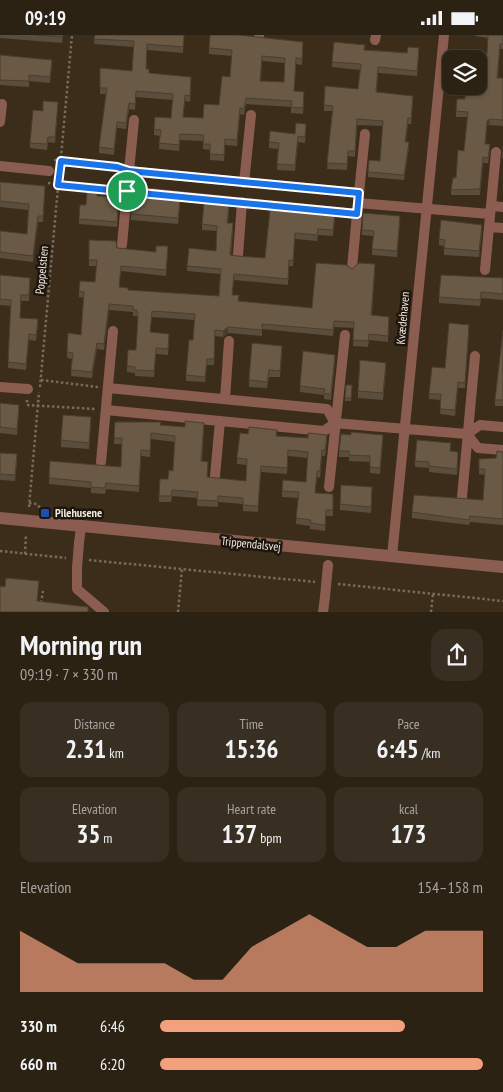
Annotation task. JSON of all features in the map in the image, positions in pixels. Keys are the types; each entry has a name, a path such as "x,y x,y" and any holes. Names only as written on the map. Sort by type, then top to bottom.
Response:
{"street":[{"name":"Kvædehaven","path":"392,556 425,209 444,35"},
{"path":"0,122 2,104"},
{"path":"244,183 251,115"},
{"path":"122,245 134,120"},
{"path":"352,268 365,134"},
{"path":"485,270 496,152"},
{"path":"0,166 49,171"},
{"path":"129,171 244,183 425,209 491,210 503,207"},
{"path":"127,191 357,214"},
{"path":"238,255 242,202"},
{"path":"489,227 503,228"},
{"path":"101,462 113,331"},
{"path":"329,487 345,335"},
{"path":"225,399 229,341"},
{"path":"462,497 475,356"},
{"path":"0,387 28,389"},
{"path":"108,388 327,409 335,423"},
{"path":"106,410 324,431 335,423 468,434 480,425 503,427"},
{"path":"215,475 220,421"},
{"path":"468,434 478,447 503,450"},
{"name":"Trippendalsvej","path":"0,518 503,567"},
{"path":"81,527 78,589 104,612"},
{"path":"323,612 330,551"}],"path":[{"name":"Poppelstien","path":"42,511 37,504 29,505 72,35"},
{"path":"61,161 117,167 129,171"},
{"path":"58,185 127,191"},
{"path":"40,381 108,388"},
{"path":"38,406 106,410"},
{"path":"25,554 26,535"},
{"path":"0,551 78,562 182,569 317,582"},
{"path":"178,612 182,569"},
{"path":"336,584 503,601"},
{"path":"41,605 42,591"},
{"path":"430,612 432,594"}],"building":[{"path":"36,35 62,35 62,37"},
{"path":"95,35 184,35 183,47 147,44 146,69 149,69 149,73 191,77 190,96 185,95 183,117 203,118 204,104 219,105 222,76 230,77 232,50 209,48 210,35 239,35 303,42 302,59 296,58 294,91 304,92 303,108 291,107 292,101 246,98 244,109 240,108 237,140 225,139 224,155 210,154 210,144 203,144 204,135 180,134 179,145 159,143 161,130 154,129 155,117 171,118 173,94 136,91 135,104 129,103 126,123 117,122 114,149 99,147 107,88 100,88 100,68 132,71 134,41 94,39","holes":["262,56 285,58 284,82 260,81"]},
{"path":"488,35 503,35 503,44 500,44 497,78 503,78 503,120 490,119 487,121 485,144 490,144 488,158 483,157 480,189 451,190 453,178 456,178 458,150 464,151 468,112 456,111 457,99 465,99 465,95 487,95"},
{"path":"334,42 365,45 364,50 407,53 408,47 419,48 417,71 378,67 376,92 413,96 411,118 408,118 405,142 409,142 404,175 368,172 369,160 380,161 383,121 357,119 355,151 348,151 347,164 327,163 333,106 324,105 325,86 358,89 361,64 332,62"},
{"path":"0,55 52,60 50,77 29,75 29,81 0,80"},
{"path":"43,101 58,102 55,137 48,137 47,144 30,143 33,110 43,111"},
{"path":"296,123 306,124 305,137 298,136 295,165 277,164 279,143 269,142 270,131 295,134"},
{"path":"0,182 45,186 43,216 38,216 33,256 0,252 0,231 27,234 29,204 0,201"},
{"path":"87,191 97,193 97,196 119,197 117,222 79,219 80,205 86,205"},
{"path":"137,193 148,194 148,198 180,200 178,218 131,214 133,196 137,196"},
{"path":"204,203 229,205 227,223 233,223 230,255 237,256 265,258 270,210 302,213 302,210 335,213 333,230 318,229 317,235 295,233 293,261 289,260 288,279 234,274 232,295 239,295 238,301 312,308 316,263 346,265 352,269 359,263 375,264 371,315 389,317 388,336 369,334 368,341 353,340 354,322 334,321 333,330 262,324 262,330 228,327 223,331 215,330 214,359 207,359 205,377 186,375 189,340 193,340 195,314 152,311 150,332 169,334 168,349 156,348 154,371 135,370 135,367 127,366 128,350 136,350 137,310 133,310 133,306 109,304 104,344 97,343 92,372 71,370 73,353 67,352 68,333 81,335 84,292 79,291 80,281 95,282 97,260 89,260 89,240 116,241 117,248 156,252 156,246 168,246 166,270 121,266 119,287 128,288 128,290 219,296 221,269 187,266 189,248 216,251 217,226 202,224"},
{"path":"363,213 400,216 397,251 372,249 374,231 362,230"},
{"path":"441,220 482,225 479,251 444,248 445,240 439,239"},
{"path":"0,275 30,278 29,295 21,295 20,318 38,319 36,335 29,334 26,364 8,362 11,300 0,299"},
{"path":"441,275 503,278 503,294 481,292 480,300 439,297"},
{"path":"449,323 469,325 465,383 458,382 455,410 440,409 441,394 429,394 432,367 445,368"},
{"path":"503,330 503,400 495,400"},
{"path":"252,343 282,346 280,371 269,370 267,382 249,380"},
{"path":"303,351 335,355 331,394 324,394 325,389 300,386"},
{"path":"360,360 386,363 383,393 358,391"},
{"path":"346,385 352,385 351,398 345,398"},
{"path":"0,403 19,405 17,429 0,427"},
{"path":"63,415 91,417 89,443 61,440"},
{"path":"185,421 204,423 201,461 208,462 207,477 246,481 247,459 237,458 240,433 248,434 249,427 277,430 276,436 308,438 308,433 327,435 325,450 322,450 320,471 317,471 315,493 333,494 333,510 326,510 325,525 310,523 311,520 296,518 299,492 282,491 283,480 306,482 308,452 288,450 287,468 261,466 258,506 243,505 243,498 218,496 218,501 197,500 198,492 172,490 171,496 159,496 160,479 168,479 169,470 173,471 175,436 151,433 150,451 141,450 139,486 106,483 105,488 91,487 91,482 49,478 50,461 121,467 122,438 114,438 115,422 161,422 160,425 185,427"},
{"path":"351,432 383,435 380,468 370,467 370,456 349,455 349,451 339,451 341,434 351,435"},
{"path":"417,440 451,443 450,451 458,452 457,469 429,466 429,462 415,461"},
{"path":"497,451 503,452 503,519 470,516 469,520 412,512 414,495 483,500 485,469 479,469 479,459 496,458"},
{"path":"0,453 17,454 15,475 0,474"},
{"path":"341,485 372,487 371,507 340,504"},
{"path":"6,578 39,581 37,601 88,607 88,612 0,612 0,586 5,587"}],"place":[{"name":"Pilehusene","path":"45,513"}],"route":[{"path":"61,161 117,167 129,171 359,193 357,214 127,191 58,185 61,161"}]}
